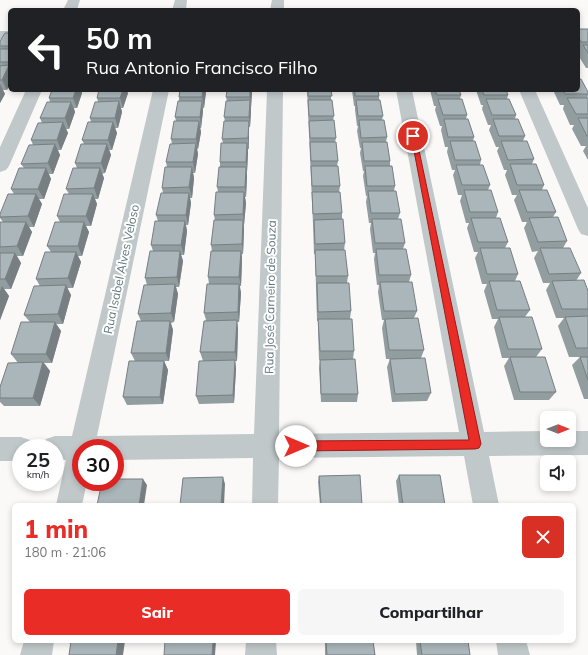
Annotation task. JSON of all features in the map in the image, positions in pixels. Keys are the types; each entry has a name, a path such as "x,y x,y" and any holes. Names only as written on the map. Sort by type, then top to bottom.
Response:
{"street":[{"path":"0,166 33,92"},
{"name":"Rua Isabel Alves Veloso","path":"83,439 161,92"},
{"name":"Rua José Carneiro de Souza","path":"265,503 275,92"},
{"path":"404,92 486,503"},
{"path":"528,92 588,229"},
{"path":"124,448 588,444"},
{"path":"0,449 12,449"},
{"name":"Rua Isabel Alves Veloso","path":"69,503 72,491"},
{"path":"36,655 39,643"},
{"path":"261,643 261,655"},
{"path":"512,643 514,655"}],"building":[{"path":"580,29 588,29 588,42 581,42"},
{"path":"5,33 8,33 8,46 0,46 0,41"},
{"path":"583,45 588,45 588,53"},
{"path":"0,49 8,49 8,62 0,62"},
{"path":"8,65 2,80 0,80 0,66"},
{"path":"580,79 588,92 588,94 565,94 564,92 580,92"},
{"path":"51,92 75,92 73,98 49,98"},
{"path":"98,92 122,92 120,98 97,98"},
{"path":"180,92 203,92 202,97 179,97"},
{"path":"227,92 250,92 250,97 226,97"},
{"path":"308,92 331,92 332,96 308,96"},
{"path":"355,92 378,92 379,96 355,96"},
{"path":"436,92 460,92 461,95 437,95"},
{"path":"483,92 507,92 508,95 484,95"},
{"path":"567,98 588,98 588,114 576,114"},
{"path":"438,99 462,99 467,115 443,115"},
{"path":"486,99 509,99 516,115 492,115"},
{"path":"250,100 249,117 224,117 226,101"},
{"path":"308,100 332,100 334,116 309,116"},
{"path":"356,100 380,100 383,116 358,116"},
{"path":"119,101 115,118 90,118 95,102"},
{"path":"178,101 202,101 200,117 175,117"},
{"path":"47,102 71,102 65,118 40,118"},
{"path":"578,118 588,118 588,136 587,136"},
{"path":"444,119 468,119 474,137 448,137"},
{"path":"493,119 518,119 525,136 499,136"},
{"path":"334,120 336,138 310,138 309,121"},
{"path":"359,120 384,120 387,137 361,138"},
{"path":"174,121 199,121 196,139 171,139"},
{"path":"224,121 249,121 248,138 222,139"},
{"path":"63,122 57,140 31,140 38,123"},
{"path":"88,122 113,122 108,140 82,140"},
{"path":"450,141 475,141 481,160 455,160"},
{"path":"501,141 527,141 534,159 508,160"},
{"path":"310,142 336,142 338,161 311,161"},
{"path":"362,142 387,142 390,161 364,161"},
{"path":"196,143 193,162 166,162 170,144"},
{"path":"221,143 247,143 246,162 220,162"},
{"path":"55,144 48,163 21,164 29,145"},
{"path":"81,144 107,144 101,163 75,163"},
{"path":"510,164 536,164 544,185 517,185"},
{"path":"456,165 483,165 490,185 462,185"},
{"path":"311,166 338,166 340,186 312,186"},
{"path":"365,166 392,166 395,186 367,186"},
{"path":"165,167 192,167 189,187 162,188"},
{"path":"219,167 246,167 245,187 217,187"},
{"path":"19,168 46,168 38,189 11,189"},
{"path":"73,168 100,168 94,188 66,189"},
{"path":"464,190 491,190 498,212 470,212"},
{"path":"519,190 547,190 556,212 527,212"},
{"path":"368,191 396,191 400,213 371,213"},
{"path":"216,192 244,192 243,214 214,215"},
{"path":"312,192 340,192 342,213 313,214"},
{"path":"161,193 189,193 186,215 156,215"},
{"path":"8,194 36,194 28,216 0,217"},
{"path":"64,194 93,194 86,216 57,216"},
{"path":"558,217 567,241 538,242 529,218"},
{"path":"471,218 500,218 508,242 478,242"},
{"path":"343,219 345,243 315,244 314,220"},
{"path":"372,219 401,219 405,243 375,243"},
{"path":"214,220 243,220 242,244 211,245"},
{"path":"155,221 185,221 181,245 151,245"},
{"path":"0,222 26,222 17,246 0,247"},
{"path":"55,222 84,222 78,246 47,246"},
{"path":"480,248 510,248 518,274 487,274"},
{"path":"540,248 570,248 581,273 549,274"},
{"path":"376,249 406,249 411,275 379,275"},
{"path":"315,250 345,250 348,276 316,276"},
{"path":"150,251 180,251 177,277 145,278"},
{"path":"211,251 241,251 239,277 208,277"},
{"path":"45,252 76,252 68,278 36,279"},
{"path":"0,253 15,253 5,279 0,279"},
{"path":"584,280 588,291 588,309 562,309 552,281"},
{"path":"489,281 520,281 530,310 497,310"},
{"path":"380,282 412,282 417,311 384,311"},
{"path":"317,283 349,283 351,311 318,312"},
{"path":"175,284 171,313 138,314 144,285"},
{"path":"207,284 239,284 238,312 204,313"},
{"path":"66,285 58,314 24,315 34,286"},
{"path":"588,316 588,348 576,348 565,317"},
{"path":"499,317 532,317 542,349 508,349"},
{"path":"418,318 424,350 389,350 385,319"},
{"path":"318,319 352,319 354,351 320,351"},
{"path":"237,320 235,352 200,352 204,321"},
{"path":"137,321 170,321 166,353 131,353"},
{"path":"21,322 55,322 46,354 11,354"},
{"path":"510,357 545,357 556,392 520,392"},
{"path":"580,357 588,357 588,380"},
{"path":"425,358 431,393 395,394 390,359"},
{"path":"355,359 358,394 321,394 320,360"},
{"path":"235,360 233,395 196,396 199,361"},
{"path":"129,361 164,361 160,397 123,397"},
{"path":"43,362 33,398 0,398 0,387 8,363"},
{"path":"360,475 362,503 321,503 319,476"},
{"path":"399,475 440,475 445,503 403,503"},
{"path":"223,477 221,503 180,503 183,478"},
{"path":"124,479 143,479 139,503 97,503 100,491 124,491"},
{"path":"71,643 118,643 116,655 69,655"},
{"path":"165,643 213,643 212,655 164,655"},
{"path":"326,643 373,643 375,655 327,655"},
{"path":"420,643 468,643 470,655 422,655"}],"route":[{"path":"296,446 475,444 413,136"}]}
